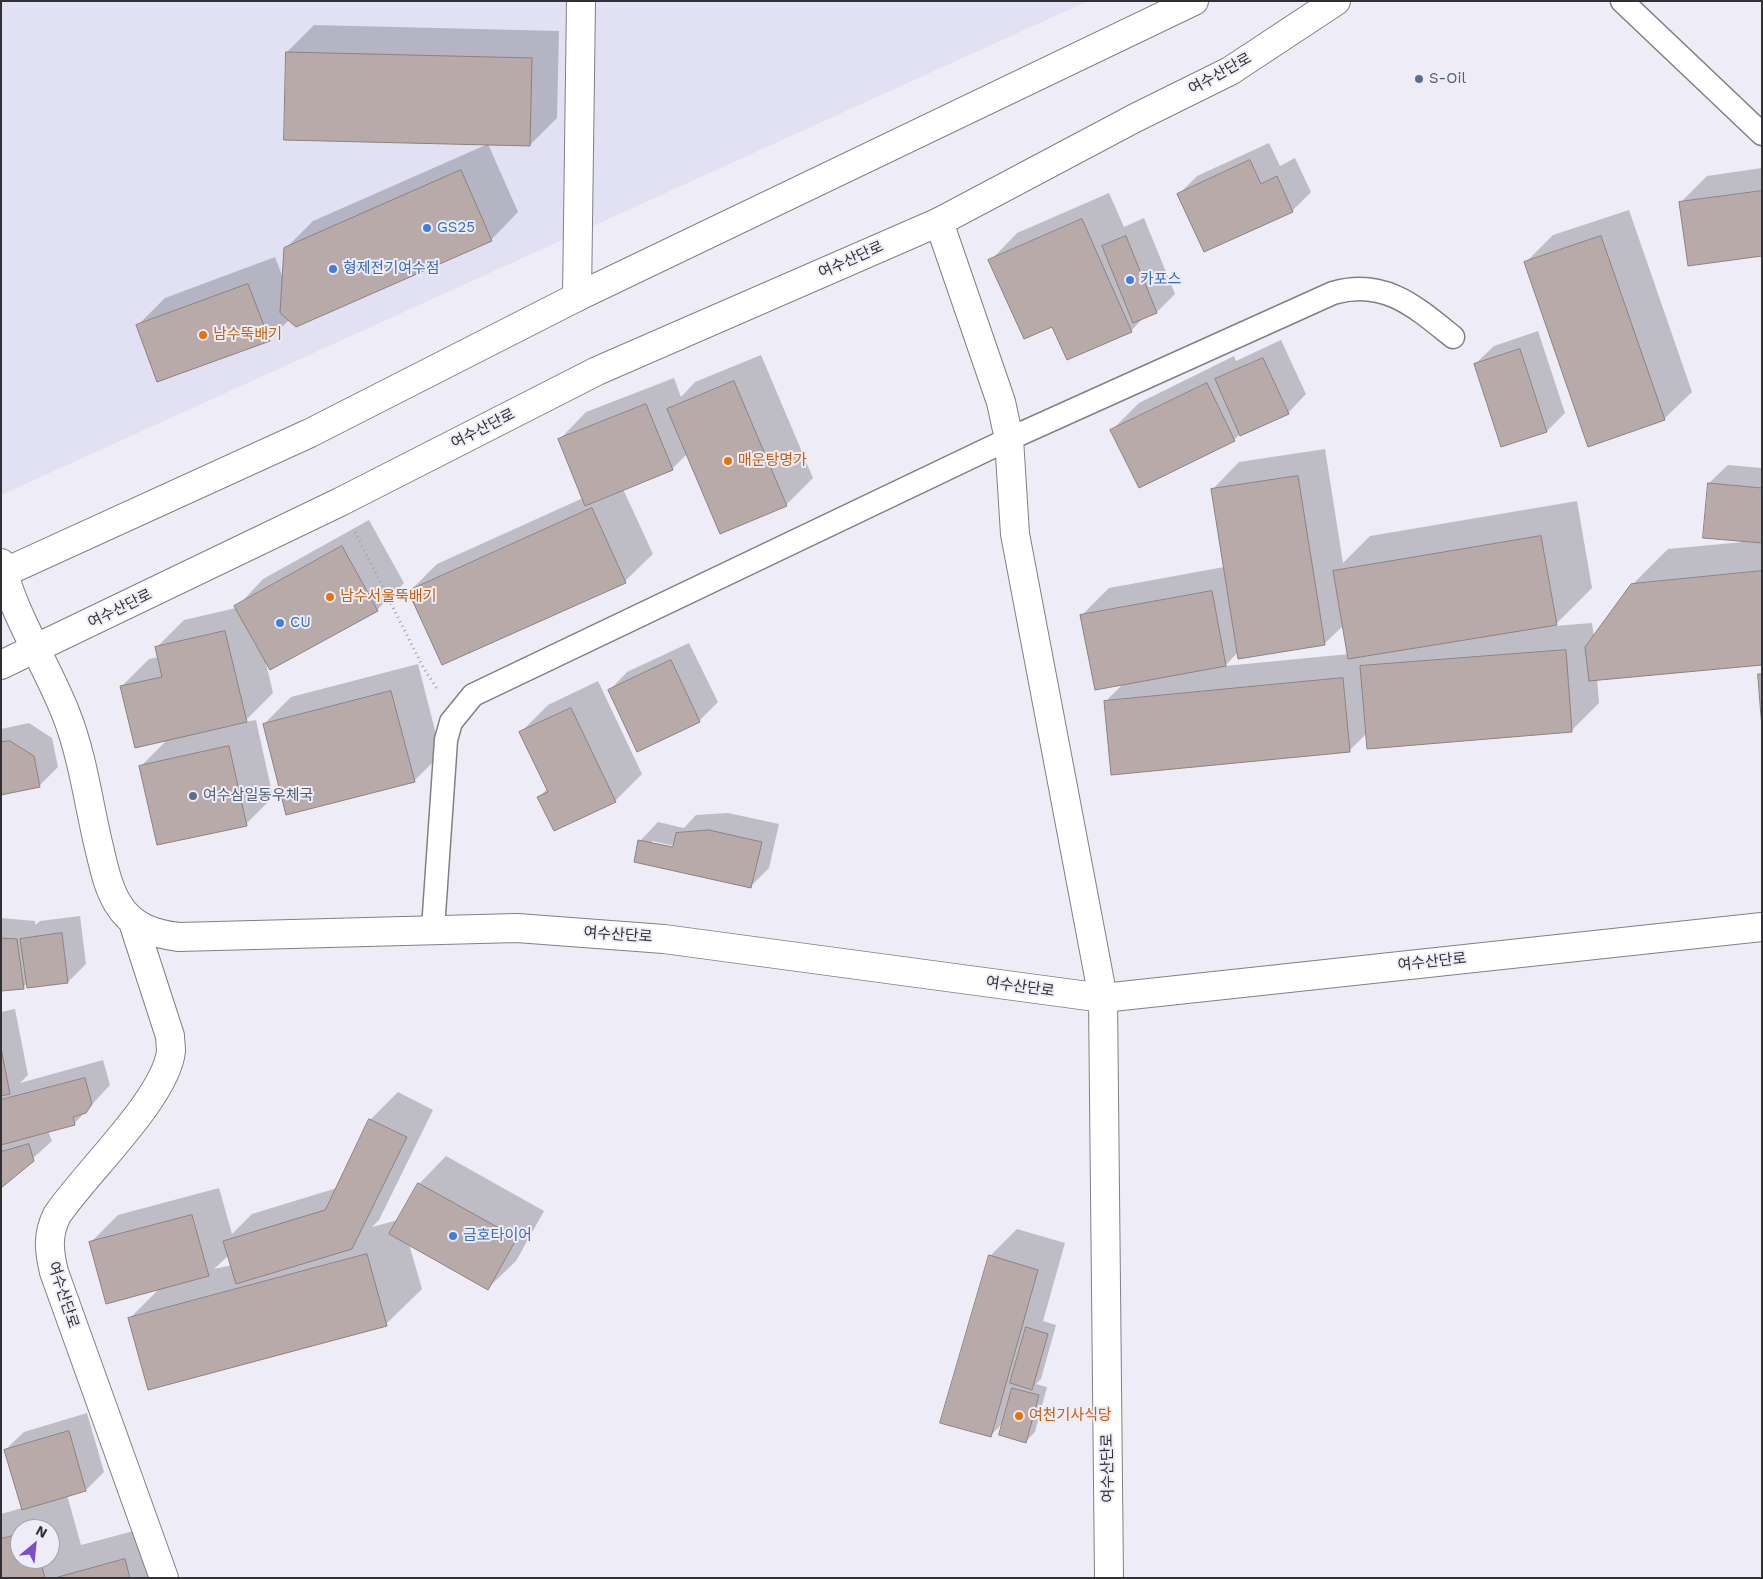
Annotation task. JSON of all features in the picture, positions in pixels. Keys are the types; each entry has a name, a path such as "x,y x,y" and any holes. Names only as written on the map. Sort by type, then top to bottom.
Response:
{"street":[{"path":"577,296 581,1"},
{"name":"여수산단로","path":"164,1578 54,1272 49,1252 51,1228 57,1215 144,1106 158,1085 170,1051 170,1036 133,922 118,904 107,879 66,713 34,650 2,570 310,433 577,296 1194,1"},
{"name":"여수산단로","path":"1,665 340,502 597,371 939,222 1134,118 1230,71 1336,1"},
{"name":"여수산단로","path":"939,222 1001,402 1009,439 1015,534 1102,998 1109,1578"},
{"name":"여수산단로","path":"133,922 156,934 179,937 517,928 664,939 1102,998 1762,926"}],"lane":[{"path":"1622,1 1762,134"},
{"path":"433,929 446,740 451,722 473,695 1009,439 1333,293 1349,288 1368,288 1399,298 1453,337"}],"path":[{"path":"340,502 424,669 443,697 458,713"}],"shaded area":[{"path":"1,1 1088,1 1,495"}],"building":[{"path":"286,52 532,58 530,146 284,140"},
{"path":"1250,160 1261,184 1277,176 1293,212 1204,252 1177,194"},
{"path":"461,170 492,241 296,327 280,313 284,248"},
{"path":"1762,191 1762,256 1688,266 1679,202"},
{"path":"1082,219 1132,332 1067,360 1052,327 1024,339 988,260"},
{"name":"카포스","path":"1126,236 1157,313 1133,323 1102,246"},
{"path":"1601,236 1665,420 1588,447 1524,262"},
{"path":"248,284 270,341 157,382 136,325"},
{"path":"1520,349 1547,432 1501,447 1474,364"},
{"path":"1263,358 1289,414 1240,436 1215,379"},
{"path":"734,381 787,506 720,534 667,409"},
{"path":"1207,383 1235,441 1139,488 1110,430"},
{"path":"646,404 673,470 585,506 558,439"},
{"path":"1298,476 1325,645 1238,659 1211,489"},
{"path":"1708,483 1762,488 1762,543 1703,538"},
{"path":"592,508 626,583 442,665 408,591"},
{"path":"1541,536 1557,625 1348,659 1333,571"},
{"path":"342,546 378,611 270,670 234,606"},
{"path":"1762,571 1762,665 1589,681 1585,647 1631,584"},
{"path":"1212,591 1226,666 1095,690 1080,615"},
{"path":"225,631 247,722 135,748 120,686 162,677 155,647"},
{"path":"1566,650 1572,732 1367,749 1360,666"},
{"path":"671,660 700,722 637,752 608,690"},
{"path":"1758,674 1762,674 1762,728"},
{"path":"1343,678 1350,752 1111,775 1104,701"},
{"path":"391,691 415,782 286,815 263,724"},
{"path":"571,708 616,802 554,831 537,797 548,792 519,732"},
{"path":"10,741 34,756 40,787 1,795 1,742"},
{"name":"여수삼일동우체국","path":"229,746 247,826 157,845 139,766"},
{"path":"709,830 762,842 751,888 634,862 638,840 673,847 676,833"},
{"path":"62,933 68,983 27,988 20,939"},
{"path":"1,938 17,939 24,989 1,991"},
{"path":"1,1048 10,1094 1,1096"},
{"path":"85,1078 92,1104 86,1113 73,1117 75,1125 1,1145 1,1100"},
{"path":"369,1119 407,1137 352,1249 236,1284 223,1241 325,1210"},
{"path":"29,1144 34,1161 1,1188 1,1152"},
{"name":"금호타이어","path":"418,1183 517,1238 488,1290 389,1234"},
{"path":"192,1215 209,1276 106,1304 89,1242"},
{"path":"367,1254 387,1326 148,1390 128,1318"},
{"path":"989,1255 1038,1270 991,1437 940,1423"},
{"path":"1026,1327 1048,1334 1032,1390 1010,1383"},
{"path":"1012,1388 1039,1395 1026,1443 999,1435"},
{"path":"69,1431 86,1491 22,1510 4,1450"},
{"path":"10,1537 10,1569 43,1569 45,1578 1,1578 1,1539"},
{"path":"125,1559 130,1578 55,1578"}],"place":[{"name":"S-Oil","path":"1419,79"},
{"name":"GS25","path":"427,228"},
{"name":"형제전기여수점","path":"333,269"},
{"name":"카포스","path":"1130,280"},
{"name":"남수뚝배기","path":"203,335"},
{"name":"매운탕명가","path":"728,461"},
{"name":"남수서울뚝배기","path":"330,597"},
{"name":"CU","path":"280,623"},
{"name":"여수삼일동우체국","path":"193,796"},
{"name":"금호타이어","path":"453,1236"},
{"name":"여천기사식당","path":"1019,1416"}]}
